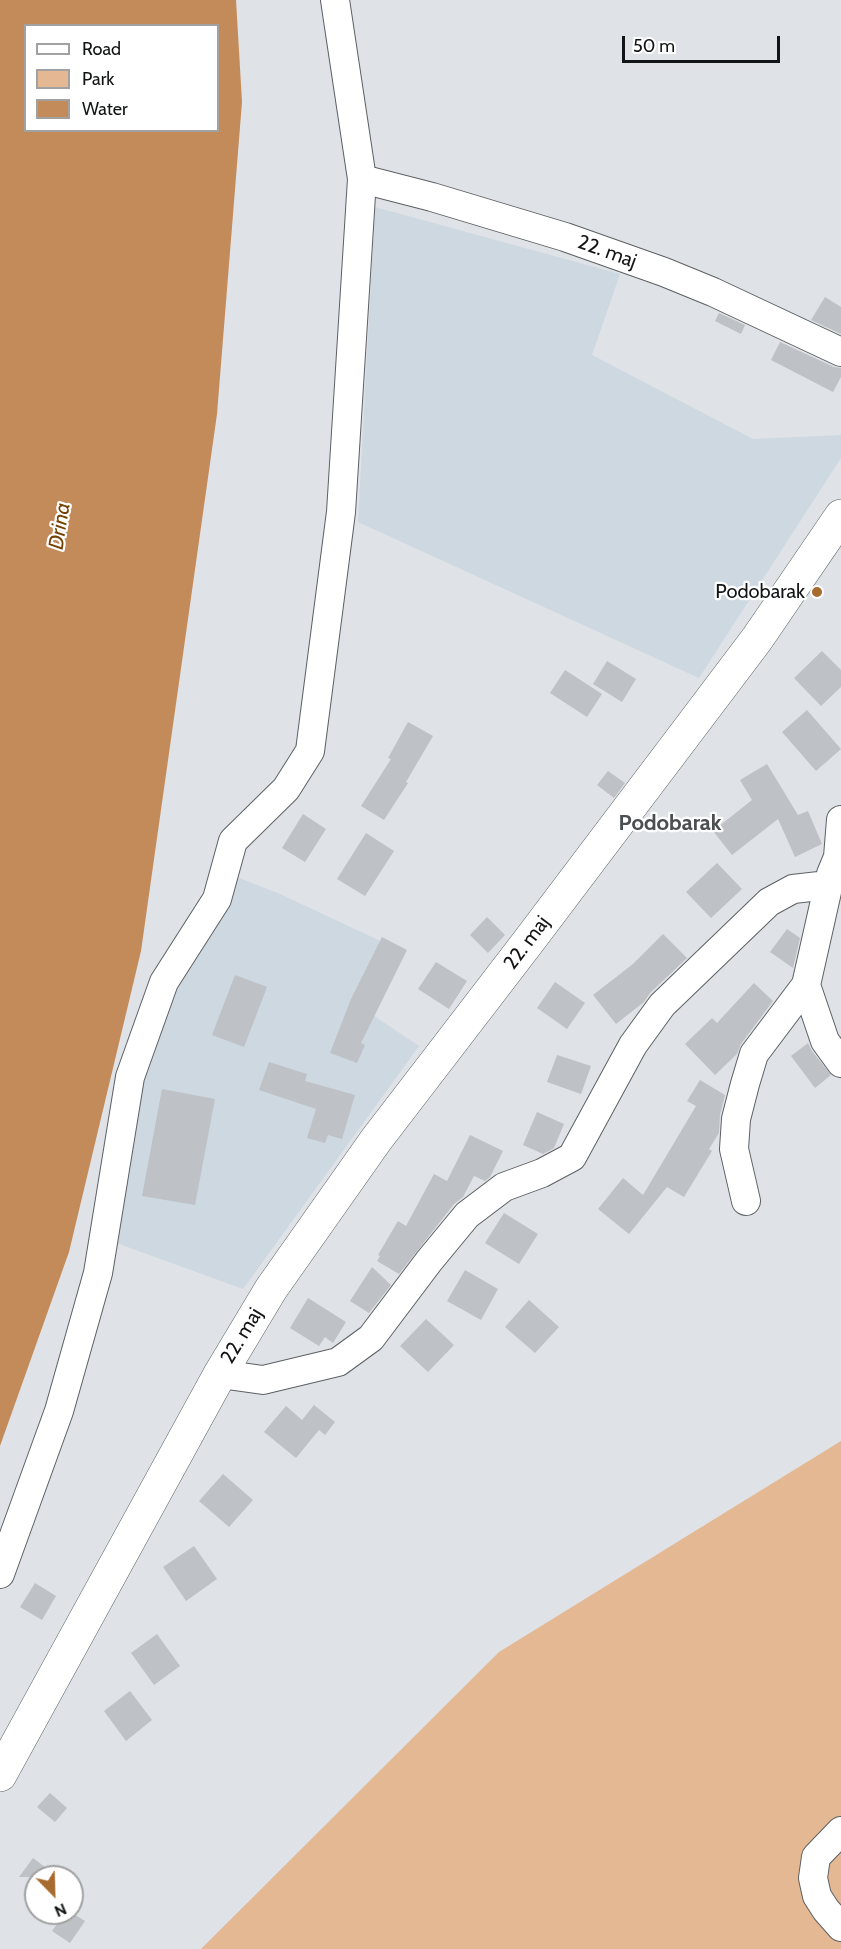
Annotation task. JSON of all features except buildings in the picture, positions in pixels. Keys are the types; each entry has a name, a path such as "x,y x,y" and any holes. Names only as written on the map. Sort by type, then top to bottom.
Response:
{"main road":[{"name":"22. maj","path":"0,1775 220,1374 271,1289 376,1140 750,649 841,516"}],"street":[{"path":"0,1574 59,1411 99,1273 130,1077 165,982 217,899 233,841 286,789 310,751 341,512 362,179 335,0"},
{"name":"22. maj","path":"362,179 432,197 543,231 664,272 713,292 841,352"},
{"path":"746,1202 734,1149 736,1119 754,1054 806,985 828,885 839,858 841,820"},
{"name":"22. maj","path":"220,1374 263,1380 338,1362 370,1338 467,1215 504,1187 542,1173 572,1157 633,1045 662,1005 769,902 793,889 828,885"},
{"path":"806,985 825,1041 841,1063"},
{"path":"841,1831 816,1857 813,1878 817,1896 841,1927"}],"shaded area":[{"path":"375,207 620,274 592,355 753,439 841,435 841,458 699,678 358,522"},
{"path":"234,876 280,894 389,945 358,1005 419,1046 243,1289 111,1241 135,1093 165,999"}],"green space":[{"path":"841,1441 841,1949 201,1949 499,1652"}],"water":[{"name":"Drina","path":"0,0 236,0 242,102 217,414 141,951 69,1252 0,1446"}],"place":[{"name":"Podobarak","path":"817,592"}],"district":[{"name":"Podobarak","path":"670,824"}]}
